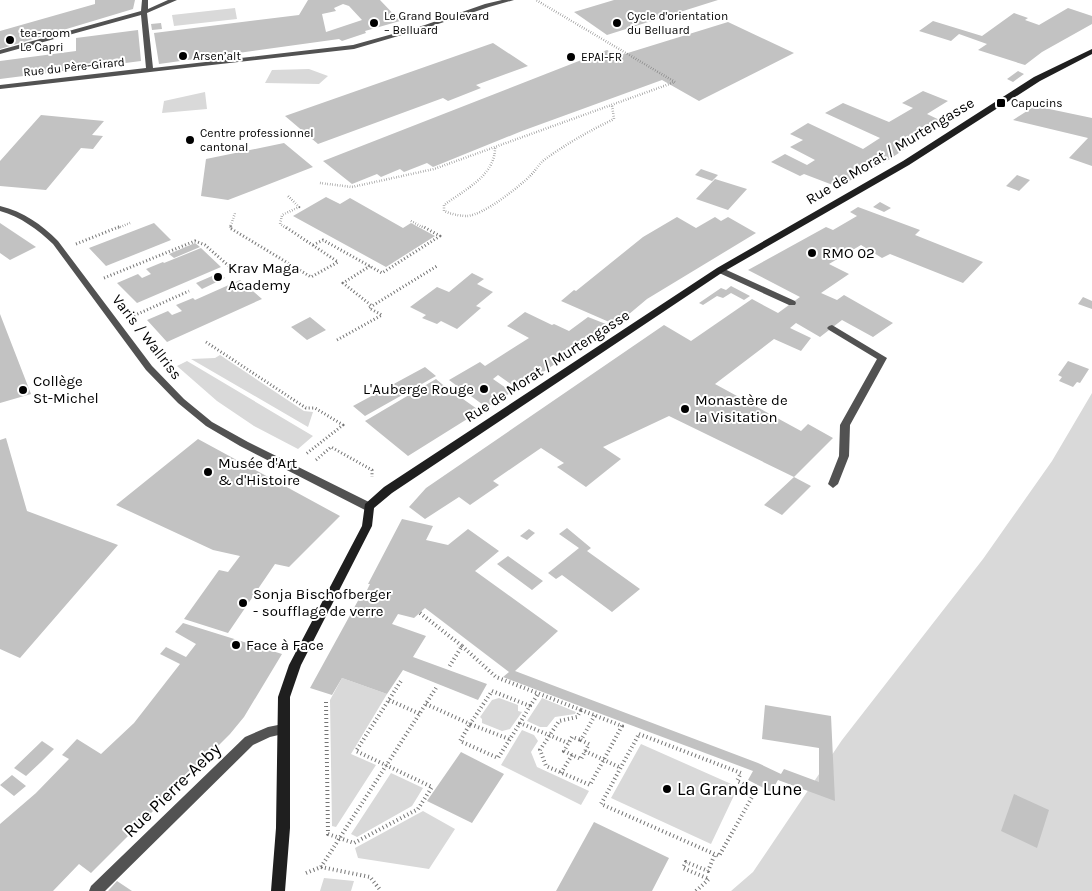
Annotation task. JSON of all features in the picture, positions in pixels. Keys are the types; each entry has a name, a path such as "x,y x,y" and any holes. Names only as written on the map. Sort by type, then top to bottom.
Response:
{"main road":[{"name":"Rue de Morat / Murtengasse","path":"369,507 388,490 720,270 906,164 1037,79 1092,52"},
{"path":"278,891 283,828 284,697 295,665 366,526 369,507"}],"street":[{"path":"145,0 144,12 150,70"},
{"path":"0,52 144,12 174,0"},
{"name":"Rue du Père-Girard","path":"0,87 354,47 511,0"},
{"name":"Varis / Wallriss","path":"0,208 17,212 47,232 149,368 181,401 202,418 244,444 369,507"},
{"path":"720,270 792,304"},
{"path":"832,328 882,358 845,425 844,456 833,484"},
{"name":"Rue Pierre-Aeby","path":"96,891 249,742 268,732 283,729"}],"path":[{"path":"320,183 352,186 434,169 675,82 536,0"},
{"path":"495,148 495,159 482,178 444,205 444,212 468,216 481,211 511,192 532,174 541,162 575,138 614,119 612,105"},
{"path":"235,213 230,228 310,277 338,262 280,224 282,215 299,207 287,195"},
{"path":"313,245 323,240 382,273 440,236 411,221"},
{"path":"76,244 130,223"},
{"path":"88,285 195,240 205,245 230,267"},
{"path":"370,266 343,283 372,306"},
{"path":"337,340 382,315 369,308 437,266"},
{"path":"131,317 188,292"},
{"path":"206,342 306,408 315,408 343,425 304,456"},
{"path":"317,459 331,447 372,470 372,478"},
{"path":"420,613 462,646 496,677 538,694 595,715 622,726 590,785 546,766 540,750 559,721 577,717 581,710"},
{"path":"449,667 462,646"},
{"path":"326,702 328,834 354,843 418,809 432,787 356,751 401,681"},
{"path":"321,867 436,688"},
{"path":"530,706 492,691 460,741 498,758 538,694"},
{"path":"390,700 420,714"},
{"path":"426,704 509,740"},
{"path":"581,740 595,715"},
{"path":"520,723 568,743"},
{"path":"639,734 741,773 737,781 756,790 719,856 601,804 621,768 639,734"},
{"path":"572,737 589,744 581,758 564,751 568,743 572,737"},
{"path":"585,752 621,768"},
{"path":"561,773 572,755"},
{"path":"696,891 709,879 683,868 686,862 708,871 715,854"},
{"path":"306,873 321,867 370,877 380,891"}],"shaded area":[{"path":"235,8 237,19 174,26 172,15"},
{"path":"309,69 328,76 319,84 265,83 272,70"},
{"path":"205,92 207,109 162,113 164,101"},
{"path":"220,355 304,411 313,412 308,427 191,359 215,358"},
{"path":"187,361 313,436 298,449 254,426 217,401 177,366"},
{"path":"1092,393 1092,891 731,891 753,872 842,740 983,559 1052,461"},
{"path":"342,678 387,694 351,754 376,765 336,827 332,826 330,700"},
{"path":"499,698 518,705 518,711 522,712 510,729 502,731 482,723 480,717 492,700"},
{"path":"542,698 576,712 575,714 555,717 547,727 540,727 527,721"},
{"path":"522,730 534,735 538,741 531,752 537,767 589,791 581,805 501,765"},
{"path":"641,744 738,787 711,844 611,798"},
{"path":"391,773 423,788 412,806 357,837 351,834"},
{"path":"423,811 455,829 429,869 358,858 355,848"},
{"path":"324,878 354,881 351,891 320,891"}],"building":[{"path":"95,0 135,0 133,9 0,49 0,31 95,4"},
{"path":"308,0 380,0 400,21 365,31 366,33 342,41 339,39 159,64 154,33 299,15","holes":["343,4 349,6 362,20 326,32 322,14 336,11 334,8"]},
{"name":"Cycle d'orientation du Belluard","path":"614,0 718,0 607,35 574,12"},
{"path":"1068,8 1092,16 1092,24 1042,52 1025,65 978,50 987,44 959,34 951,41 919,31 933,21 982,36 1014,13 1028,18 1025,20 1039,25"},
{"path":"728,22 794,53 699,101 662,80 522,131 433,167 427,163 404,172 400,169 381,177 377,174 352,184 323,161 607,50 618,56"},
{"path":"161,23 162,29 152,30 151,24"},
{"path":"138,30 141,61 0,79 0,61 76,51 76,38"},
{"path":"493,43 528,66 476,85 481,88 448,101 443,98 318,144 285,116"},
{"path":"1018,71 1024,74 1013,82 1007,79"},
{"path":"923,91 948,101 927,114 946,123 924,138 920,136 908,142 912,144 890,159 838,187 804,174 800,176 771,162 785,154 807,165 815,160 790,147 803,140 790,134 808,123 863,149 880,138 825,113 843,103 889,122 913,108 902,103"},
{"path":"1035,106 1092,118 1092,166 1069,158 1088,138 1013,120"},
{"path":"41,115 104,121 92,135 103,136 93,149 81,148 46,190 0,186 0,161"},
{"path":"284,143 313,167 228,200 201,196 206,159"},
{"path":"701,169 718,175 712,181 695,175"},
{"path":"1017,175 1030,180 1019,191 1006,186"},
{"path":"715,179 747,189 728,210 696,199"},
{"path":"326,197 340,204 350,198 403,228 411,223 435,236 386,267 293,216"},
{"path":"880,202 891,208 884,212 873,207"},
{"path":"858,207 920,230 915,235 983,262 963,283 890,254 882,258 861,245 829,264 849,274 821,293 837,300 844,295 893,323 873,337 842,320 820,337 796,323 790,328 811,338 801,351 774,339 715,384 801,431 808,424 833,438 794,477 669,416 603,447 621,459 586,487 557,467 564,463 541,448 493,481 499,485 470,505 459,497 425,519 409,507 426,488 664,325 691,341 752,299 778,313 800,297 748,270 826,227 833,230 857,216 850,212"},
{"path":"677,217 696,228 715,217 721,221 728,217 756,233 647,299 616,325 561,301 643,237"},
{"path":"0,223 36,247 10,260 0,253"},
{"path":"154,223 171,240 106,266 89,248"},
{"path":"195,243 200,247 174,258 169,254"},
{"path":"201,248 221,267 137,303 117,283 138,274 142,278 151,274 146,269"},
{"path":"219,273 225,278 202,289 196,283"},
{"path":"472,273 484,279 477,284 493,292 476,306 481,308 457,329 441,321 437,324 422,318 426,315 410,307 437,287 449,292"},
{"path":"240,280 262,299 167,342 147,320 168,311 172,315 182,311 176,305 193,298 195,300"},
{"path":"731,286 750,296 744,300 731,293 723,298 717,296 703,305 699,303 721,288 726,290"},
{"path":"1083,297 1092,301 1092,309 1078,304"},
{"path":"525,312 569,331 588,317 611,326 518,389 498,375 493,379 512,392 486,407 449,380 480,362 485,366 529,338 507,326"},
{"path":"0,314 31,394 0,403"},
{"path":"310,317 326,330 307,340 291,327"},
{"path":"1068,361 1089,369 1080,383 1077,382 1073,387 1059,381 1062,377 1058,375"},
{"path":"425,367 436,376 365,416 353,406"},
{"path":"436,379 449,390 455,387 467,396 463,399 480,411 408,456 365,421"},
{"path":"6,438 27,511 118,545 20,658 0,649 0,440"},
{"name":"Musée d'Art & d'Histoire","path":"198,439 340,516 289,567 275,564 228,633 184,619 219,570 228,572 240,556 213,550 116,505"},
{"path":"794,477 811,486 782,515 764,505"},
{"path":"402,519 433,526 426,540 448,545 468,529 499,551 475,571 558,631 515,671 758,763 781,774 784,769 819,782 819,748 762,739 765,705 831,716 835,801 778,780 771,792 748,780 753,771 503,677 509,672 425,608 414,618 398,614 392,624 426,636 413,657 487,684 478,700 403,670 387,694 342,678 332,695 310,688 360,597 363,598 370,584 368,584"},
{"path":"567,528 591,548 587,551 640,589 612,612 562,575 556,579 548,573 579,548 559,534"},
{"path":"529,529 535,533 527,540 520,536"},
{"path":"508,556 543,581 532,590 497,564"},
{"path":"183,623 282,654 244,717 230,734 91,873 79,864 53,891 0,891 0,824 36,793 69,759 62,755 77,739 101,754 134,723 180,664 160,654 166,647 186,657 196,644 175,632"},
{"path":"42,741 54,749 41,762 26,776 14,768"},
{"path":"461,752 504,774 472,823 427,801"},
{"path":"12,775 26,786 14,796 0,785"},
{"path":"1014,794 1049,810 1037,848 1001,831"},
{"path":"594,822 669,858 652,891 556,891"},
{"path":"117,881 132,891 108,891"}],"place":[{"name":"Le Grand Boulevard – Belluard","path":"374,23"},
{"name":"Cycle d'orientation du Belluard","path":"617,23"},
{"name":"tea-room Le Capri","path":"10,40"},
{"name":"Arsen’alt","path":"183,56"},
{"name":"EPAI-FR","path":"571,57"},
{"name":"Capucins","path":"1001,103"},
{"name":"Centre professionnel cantonal","path":"190,140"},
{"name":"RMO 02","path":"812,253"},
{"name":"Krav Maga Academy","path":"218,277"},
{"name":"L'Auberge Rouge","path":"484,389"},
{"name":"Collège St-Michel","path":"23,390"},
{"name":"Monastère de la Visitation","path":"685,409"},
{"name":"Musée d'Art & d'Histoire","path":"208,472"},
{"name":"Sonja Bischofberger - soufflage de verre","path":"243,603"},
{"name":"Face à Face","path":"236,645"},
{"name":"La Grande Lune","path":"667,789"}]}
